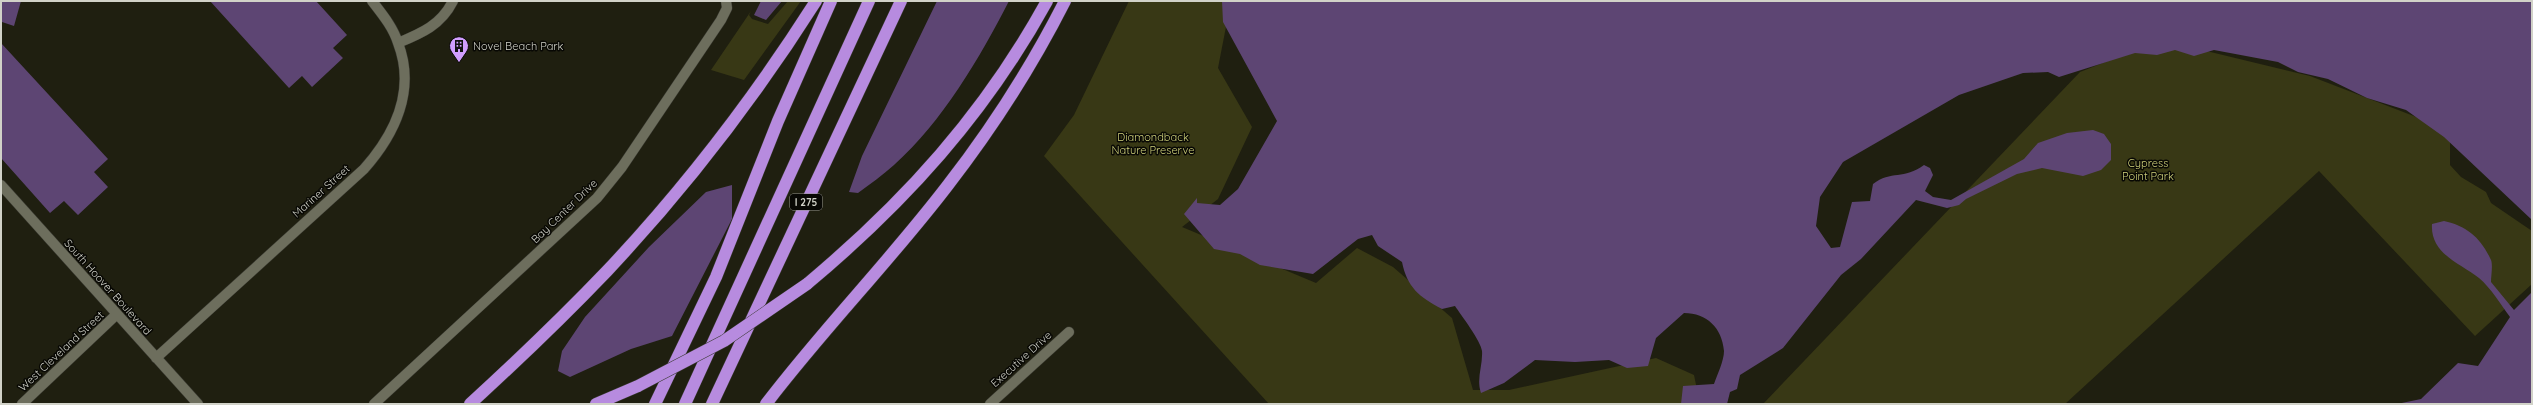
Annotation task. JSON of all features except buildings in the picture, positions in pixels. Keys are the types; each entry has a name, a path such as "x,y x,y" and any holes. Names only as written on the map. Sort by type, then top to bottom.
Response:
{"highway":[{"path":"470,404 579,300 658,213 735,117 816,1"},
{"path":"655,404 716,277 778,121 831,1"},
{"name":"I 275","path":"685,404 869,1"},
{"name":"I 275","path":"712,404 901,1"},
{"path":"596,404 638,386 724,341 807,284 852,246 897,204 940,156 1000,79 1047,1"},
{"path":"766,404 961,168 1024,76 1065,1"}],"street":[{"name":"Mariner Street","path":"156,358 364,169 380,151 393,130 404,91 398,43 386,20 372,1"},
{"path":"398,43 434,26 441,20 453,1"},
{"name":"Bay Center Drive","path":"374,404 597,198 622,166 721,20 727,8 726,1"},
{"name":"South Hoover Boulevard","path":"1,185 198,404"},
{"name":"West Cleveland Street","path":"22,404 117,314"},
{"name":"Executive Drive","path":"990,404 1069,332"}],"green space":[{"path":"788,1 801,1 744,80 711,70 751,11 749,15 752,19 768,24"},
{"name":"Diamondback Nature Preserve","path":"1129,1 1231,1 1218,68 1252,127 1218,199 1182,227 1316,283 1357,248 1393,267 1452,318 1473,390 1509,390 1656,358 1694,375 1700,404 1269,404 1044,156 1074,115"},
{"name":"Cypress Point Park","path":"2161,40 2310,76 2450,130 2450,165 2461,177 2486,192 2491,203 2532,231 2532,284 2475,336 2319,171 2065,404 1763,404 2080,72"}],"shaded area":[{"path":"1,1 21,1 14,26 2,22 1,26"},
{"path":"210,1 316,1 347,35 333,48 343,58 312,87 302,76 289,88"},
{"path":"761,1 782,1 766,20 754,15"},
{"path":"937,1 1009,1 959,88 928,129 912,148 894,165 858,193 849,192 862,156"},
{"path":"1222,1 2532,1 2532,220 2444,137 2406,110 2367,98 2328,79 2298,72 2278,62 2214,50 2194,56 2175,50 2157,55 2135,53 2059,77 2048,72 2023,73 1959,95 1843,162 1820,197 1816,226 1831,248 1840,247 1852,202 1870,201 1873,184 1886,177 1917,170 1924,165 1930,168 1933,175 1925,191 1933,197 1951,200 2024,159 2038,143 2067,133 2093,130 2104,134 2111,144 2111,160 2101,170 2083,176 2042,168 2017,174 1966,199 1959,205 1947,208 1916,200 1861,259 1841,275 1783,348 1740,375 1737,389 1730,392 1727,404 1681,404 1683,386 1714,384 1724,355 1723,343 1720,335 1712,323 1700,316 1684,313 1656,338 1648,366 1627,368 1609,360 1575,362 1535,360 1504,383 1481,393 1479,377 1482,356 1481,347 1475,335 1455,306 1442,309 1427,300 1415,290 1407,278 1402,262 1378,246 1372,235 1358,239 1313,274 1260,265 1240,254 1214,249 1184,214 1197,198 1197,203 1220,205 1238,189 1277,121 1223,22"},
{"path":"1,43 108,159 94,172 108,187 78,215 64,201 50,213 1,158"},
{"path":"732,185 732,219 672,336 631,349 570,377 558,371 562,351 585,317 649,247 706,192"},
{"path":"2444,221 2460,226 2472,234 2483,245 2492,262 2491,282 2514,310 2532,292 2532,404 2397,404 2421,399 2458,363 2478,366 2510,317 2492,292 2479,278 2448,257 2436,243 2432,224"}],"place":[{"name":"Novel Beach Park","path":"459,63"}]}
